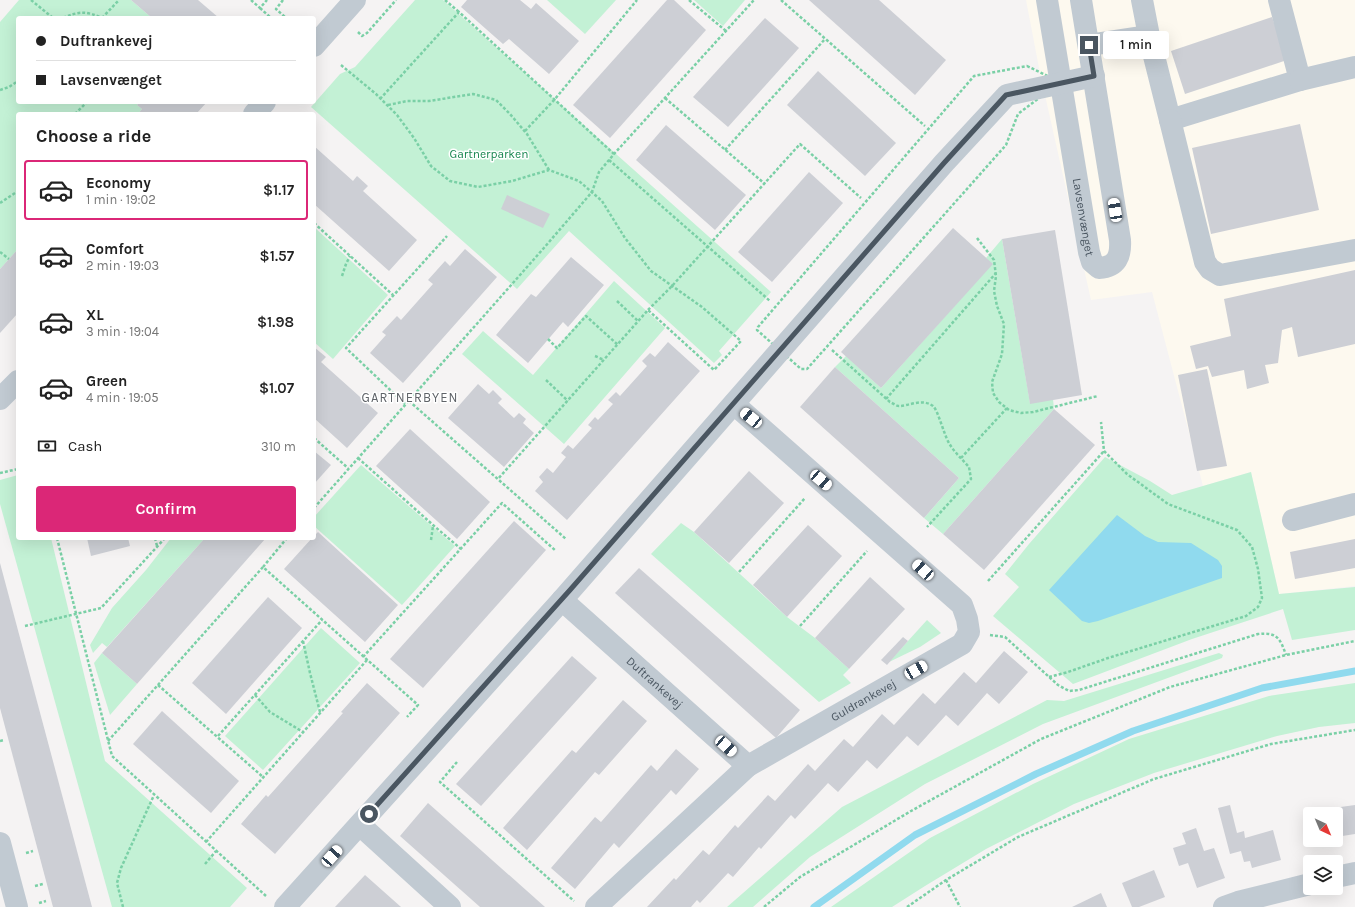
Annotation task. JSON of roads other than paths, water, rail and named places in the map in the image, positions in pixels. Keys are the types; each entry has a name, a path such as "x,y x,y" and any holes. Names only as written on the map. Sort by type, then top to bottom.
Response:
{"street":[{"path":"316,44 355,0"},
{"name":"Lavsenvænget","path":"1047,0 1088,252 1092,262 1099,268 1107,268 1114,263 1121,252 1120,240 1081,0"},
{"path":"1142,0 1162,93 1205,262 1210,269 1220,276 1355,250"},
{"path":"1279,0 1300,80"},
{"path":"1089,45 1149,36"},
{"path":"1170,120 1300,80 1355,68"},
{"path":"288,902 360,825 562,600 944,163 1006,95 1060,82 1094,76"},
{"path":"256,112 263,104"},
{"path":"0,399 16,383"},
{"name":"Guldrankevej","path":"587,906 748,766 962,644 969,632 967,619 962,605 734,404"},
{"path":"1293,520 1355,504"},
{"name":"Duftrankevej","path":"562,600 748,766"},
{"path":"360,825 450,907"},
{"path":"0,843 17,907"},
{"path":"1343,875 1355,872"},
{"path":"1224,907 1303,886"}],"water":[{"path":"1117,515 1145,536 1158,542 1191,543 1218,560 1222,566 1222,578 1098,621 1089,623 1082,621 1049,590"}],"waterway":[{"path":"814,907 915,835 1036,774 1133,731 1262,688 1355,671"}],"district":[{"name":"GARTNERBYEN","path":"410,397"}],"park label":[{"name":"Gartnerparken","path":"489,154"}]}
